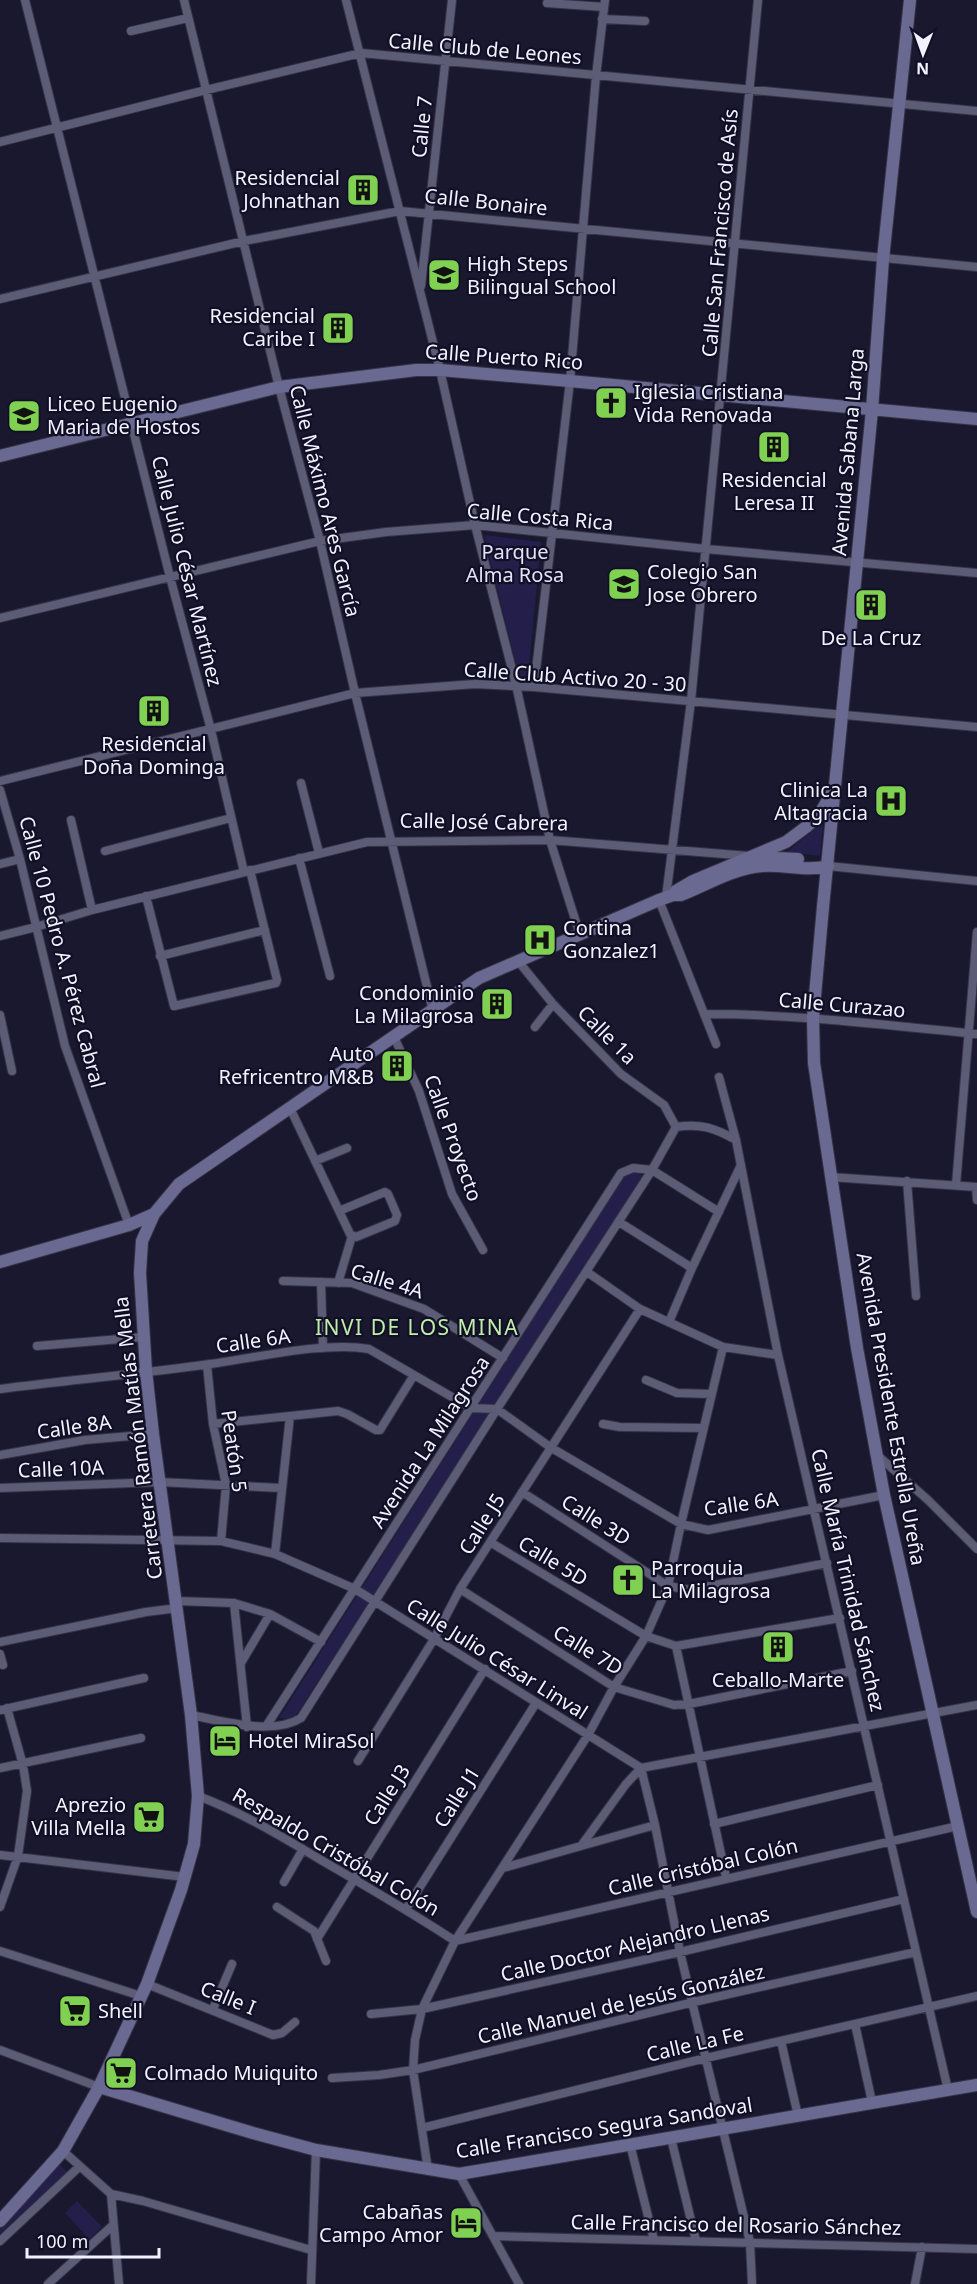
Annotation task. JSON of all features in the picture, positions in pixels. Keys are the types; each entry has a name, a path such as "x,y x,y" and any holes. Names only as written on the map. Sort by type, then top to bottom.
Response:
{"main road":[{"name":"Avenida Sabana Larga","path":"823,907 858,562 883,259 910,0"},
{"name":"Calle Puerto Rico","path":"0,456 279,387 416,370 570,381 977,419"},
{"name":"Carretera Ramón Matías Mella","path":"0,2220 63,2151 99,2087 147,1984 185,1877 194,1844 198,1796 191,1715 146,1371 140,1273 142,1241 154,1214 179,1184 479,978 666,898 693,881 786,842 819,814 834,789"},
{"name":"Calle José Cabrera","path":"751,856 818,861 828,866"},
{"name":"Carretera Ramón Matías Mella","path":"666,898 681,896 732,874 762,866 819,869 828,866"},
{"name":"Avenida Presidente Estrella Ureña","path":"823,907 813,1018 814,1063 830,1177 884,1495 977,1912"},
{"path":"0,1262 129,1225 154,1214"},
{"name":"Calle Francisco Segura Sandoval","path":"99,2087 316,2150 459,2174 977,2085"},
{"path":"948,2090 977,2093"}],"street":[{"name":"Calle Julio César Martínez","path":"25,0 59,127 170,577 211,730 231,818 265,930 277,982 174,1006 160,956"},
{"name":"Calle Máximo Ares García","path":"184,0 279,387 320,541 433,1011"},
{"path":"346,0 440,370 475,525 516,685 550,840 580,935"},
{"name":"Calle 7","path":"420,292 452,0"},
{"name":"Calle San Francisco de Asís","path":"666,898 691,701 758,0"},
{"path":"534,687 570,381 604,3 547,3"},
{"path":"130,31 188,18"},
{"path":"602,19 645,21"},
{"name":"Calle Club de Leones","path":"0,142 361,53 445,63 977,111"},
{"name":"Calle Bonaire","path":"0,299 244,242 400,211 977,267"},
{"name":"Calle Costa Rica","path":"0,618 320,541 386,532 475,525 706,549 977,573"},
{"name":"Calle Club Activo 20 - 30","path":"0,781 355,693 475,684 516,685 977,727"},
{"path":"302,783 319,853"},
{"name":"Calle 10 Pedro A. Pérez Cabral","path":"0,789 20,859 65,1046 129,1225"},
{"path":"105,851 231,818"},
{"path":"71,820 92,910"},
{"name":"Calle José Cabrera","path":"0,936 146,896 367,842 550,840 751,856"},
{"path":"299,858 330,976"},
{"path":"0,864 20,859"},
{"name":"Calle José Cabrera","path":"828,866 977,881"},
{"path":"146,896 160,956 265,930"},
{"path":"666,898 716,1044"},
{"path":"957,1185 973,1033 977,932"},
{"name":"Calle 1a","path":"518,961 553,1004 621,1074 664,1106 676,1127"},
{"path":"535,1027 553,1004"},
{"name":"Calle Curazao","path":"704,1014 813,1018 973,1033"},
{"path":"0,1016 12,1071"},
{"name":"Calle Proyecto","path":"394,1036 418,1091 452,1194 483,1250"},
{"name":"Calle María Trinidad Sánchez","path":"719,1077 736,1140 778,1355 948,2090"},
{"path":"290,1108 352,1236 338,1283"},
{"path":"676,1127 702,1125 736,1140"},
{"name":"Avenida La Milagrosa","path":"191,1715 247,1727 291,1724 301,1718 652,1170 676,1127"},
{"path":"315,1161 347,1148"},
{"path":"669,1322 741,1165"},
{"name":"Avenida La Milagrosa","path":"267,1725 621,1173 633,1168 652,1170"},
{"path":"652,1170 718,1212"},
{"path":"830,1177 977,1187 977,1200"},
{"path":"907,1182 916,1296"},
{"path":"339,1211 385,1192 388,1194 397,1215 395,1221 356,1237 352,1236"},
{"path":"619,1222 692,1268"},
{"path":"587,1272 640,1309 723,1347 778,1355"},
{"name":"Calle 4A","path":"283,1281 352,1283 424,1309 503,1359"},
{"path":"321,1282 323,1348"},
{"name":"Calle J5","path":"358,1761 434,1638 460,1589 640,1309"},
{"path":"37,1346 144,1337"},
{"name":"Calle 6A","path":"0,1389 207,1365 323,1348 356,1347 369,1349 471,1408 497,1409 550,1447 681,1524 708,1530 884,1495"},
{"path":"428,2170 413,2070 415,2040 422,2009 455,1941 588,1735 614,1687 646,1636 669,1586 681,1524 723,1347"},
{"name":"Peatón 5","path":"207,1365 213,1424 226,1485 221,1541"},
{"path":"213,1424 342,1412 376,1431 383,1427 414,1375"},
{"path":"646,1380 677,1393 712,1394"},
{"path":"275,1554 290,1416"},
{"path":"603,1424 620,1427 704,1428"},
{"name":"Calle 8A","path":"0,1455 85,1440 153,1434"},
{"path":"876,1454 928,1500 977,1549"},
{"name":"Calle 10A","path":"0,1488 159,1482 282,1488"},
{"name":"Calle 3D","path":"522,1492 669,1586 690,1590 827,1563"},
{"name":"Calle Julio César Linval","path":"0,1538 221,1541 275,1554 355,1589 640,1768"},
{"name":"Calle 5D","path":"490,1542 646,1636 676,1646 840,1618"},
{"name":"Calle 7D","path":"460,1589 614,1687 674,1705 689,1704 852,1671"},
{"path":"0,1642 177,1604 234,1604 270,1614 321,1641"},
{"path":"234,1604 247,1727"},
{"path":"241,1664 270,1614"},
{"path":"676,1646 726,1877"},
{"path":"0,1654 3,1665"},
{"name":"Calle J3","path":"317,1939 485,1670"},
{"path":"0,1907 18,1856 27,1791 23,1765 3,1709 144,1678"},
{"name":"Calle J1","path":"406,1909 536,1703"},
{"path":"580,1847 640,1768 977,1705"},
{"path":"0,1768 23,1765 141,1738"},
{"path":"640,1768 655,1825 680,1952 694,2002 750,2242 752,2284"},
{"path":"714,1824 878,1785"},
{"name":"Respaldo Cristóbal Colón","path":"198,1796 226,1806 303,1849 406,1909 455,1941"},
{"path":"503,1868 655,1825"},
{"name":"Calle Cristóbal Colón","path":"455,1941 726,1877 958,1826"},
{"path":"284,1882 303,1849"},
{"path":"0,1855 185,1877"},
{"name":"Calle Doctor Alejandro Llenas","path":"371,2014 422,2009 680,1952 904,1899"},
{"path":"277,1907 314,1931 326,1961"},
{"path":"0,1951 141,1996"},
{"name":"Calle Manuel de Jesús González","path":"332,2078 413,2070 694,2002 916,1952"},
{"path":"213,2009 232,1964"},
{"name":"Calle I","path":"147,1984 273,2035 282,2033 295,2022"},
{"name":"Calle La Fe","path":"422,2128 706,2058 977,1996"},
{"path":"855,2024 872,2102"},
{"path":"781,2041 798,2116"},
{"name":"Calle Francisco Segura Sandoval","path":"0,2050 99,2087"},
{"path":"671,2138 696,2241"},
{"path":"630,2144 654,2240"},
{"path":"311,2284 316,2150"},
{"path":"63,2151 111,2194 143,2201 311,2250"},
{"path":"0,2241 80,2166"},
{"path":"459,2174 519,2284"},
{"path":"111,2194 118,2284"},
{"path":"48,2284 112,2226"},
{"name":"Calle Francisco del Rosario Sánchez","path":"494,2236 977,2249"},
{"path":"915,2284 921,2247"}],"green space":[{"name":"Parque Alma Rosa","path":"484,535 541,542 528,678 519,677"},
{"path":"823,822 820,856 787,852"},
{"path":"634,1172 643,1176 297,1714 290,1719 279,1718 624,1176"},
{"path":"60,2165 67,2172 0,2234 0,2226"},
{"path":"77,2201 102,2227 89,2239 65,2213"}],"place":[{"name":"Residencial Johnathan","path":"363,190"},
{"name":"High Steps Bilingual School","path":"444,275"},
{"name":"Residencial Caribe I","path":"338,328"},
{"name":"Iglesia Cristiana Vida Renovada","path":"611,403"},
{"name":"Liceo Eugenio Maria de Hostos","path":"24,416"},
{"name":"Residencial Leresa II","path":"774,447"},
{"name":"Colegio San Jose Obrero","path":"624,584"},
{"name":"De La Cruz","path":"871,605"},
{"name":"Residencial Doña Dominga","path":"154,711"},
{"name":"Clinica La Altagracia","path":"891,801"},
{"name":"Cortina Gonzalez1","path":"540,940"},
{"name":"Condominio La Milagrosa","path":"497,1004"},
{"name":"Auto Refricentro M&B","path":"397,1066"},
{"name":"Parroquia La Milagrosa","path":"628,1580"},
{"name":"Ceballo-Marte","path":"778,1647"},
{"name":"Hotel MiraSol","path":"225,1741"},
{"name":"Aprezio Villa Mella","path":"149,1817"},
{"name":"Shell","path":"75,2011"},
{"name":"Colmado Muiquito","path":"121,2073"},
{"name":"Cabañas Campo Amor","path":"466,2223"}],"district":[{"name":"INVI DE LOS MINA","path":"417,1328"}]}
